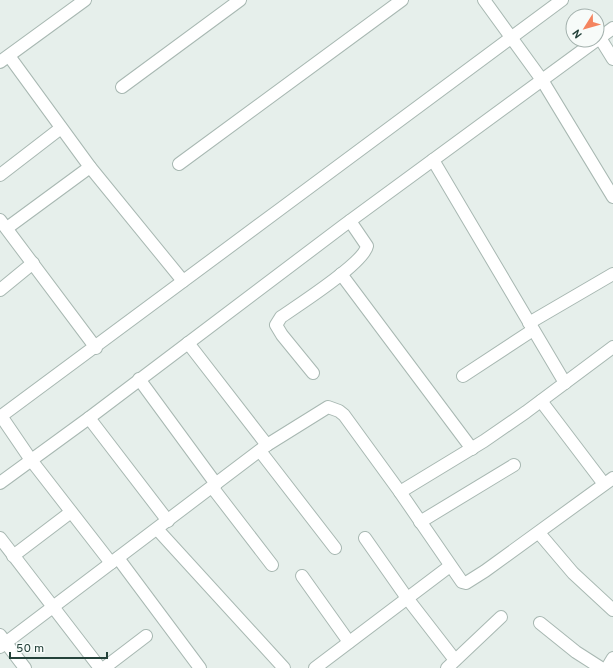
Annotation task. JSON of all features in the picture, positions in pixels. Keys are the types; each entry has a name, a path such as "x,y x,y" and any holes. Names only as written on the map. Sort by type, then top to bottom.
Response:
{"street":[{"path":"85,0 4,59 62,128 90,167 183,281"},
{"path":"122,87 240,0"},
{"path":"178,164 402,0"},
{"path":"484,0 542,80 613,197"},
{"path":"200,668 115,560 71,512 0,417 96,348 183,281 562,0"},
{"path":"605,34 613,28"},
{"path":"605,46 613,58"},
{"path":"0,483 89,418 350,220 586,48"},
{"path":"0,175 62,128"},
{"path":"433,160 565,383"},
{"path":"90,167 4,224 96,348"},
{"path":"314,373 282,335 276,325 281,317 341,274 364,254 366,249 365,242 350,220"},
{"path":"0,290 33,263"},
{"path":"341,274 472,449"},
{"path":"463,376 531,326 613,274"},
{"path":"188,343 335,548"},
{"path":"400,492 472,449 526,412 613,347"},
{"path":"139,379 272,565"},
{"path":"25,668 2,641 52,607 263,448 328,407 334,408 344,415 400,492 450,566 462,582 466,583 539,533 609,481 541,401"},
{"path":"89,418 168,521"},
{"path":"420,522 514,466"},
{"path":"13,556 71,512"},
{"path":"157,528 284,668"},
{"path":"539,533 573,574 613,610"},
{"path":"0,538 100,668"},
{"path":"365,538 451,664 500,616"},
{"path":"315,668 450,566"},
{"path":"302,576 349,642"},
{"path":"540,623 576,652 601,668"},
{"path":"104,668 146,636"},
{"path":"607,668 613,658"}]}
